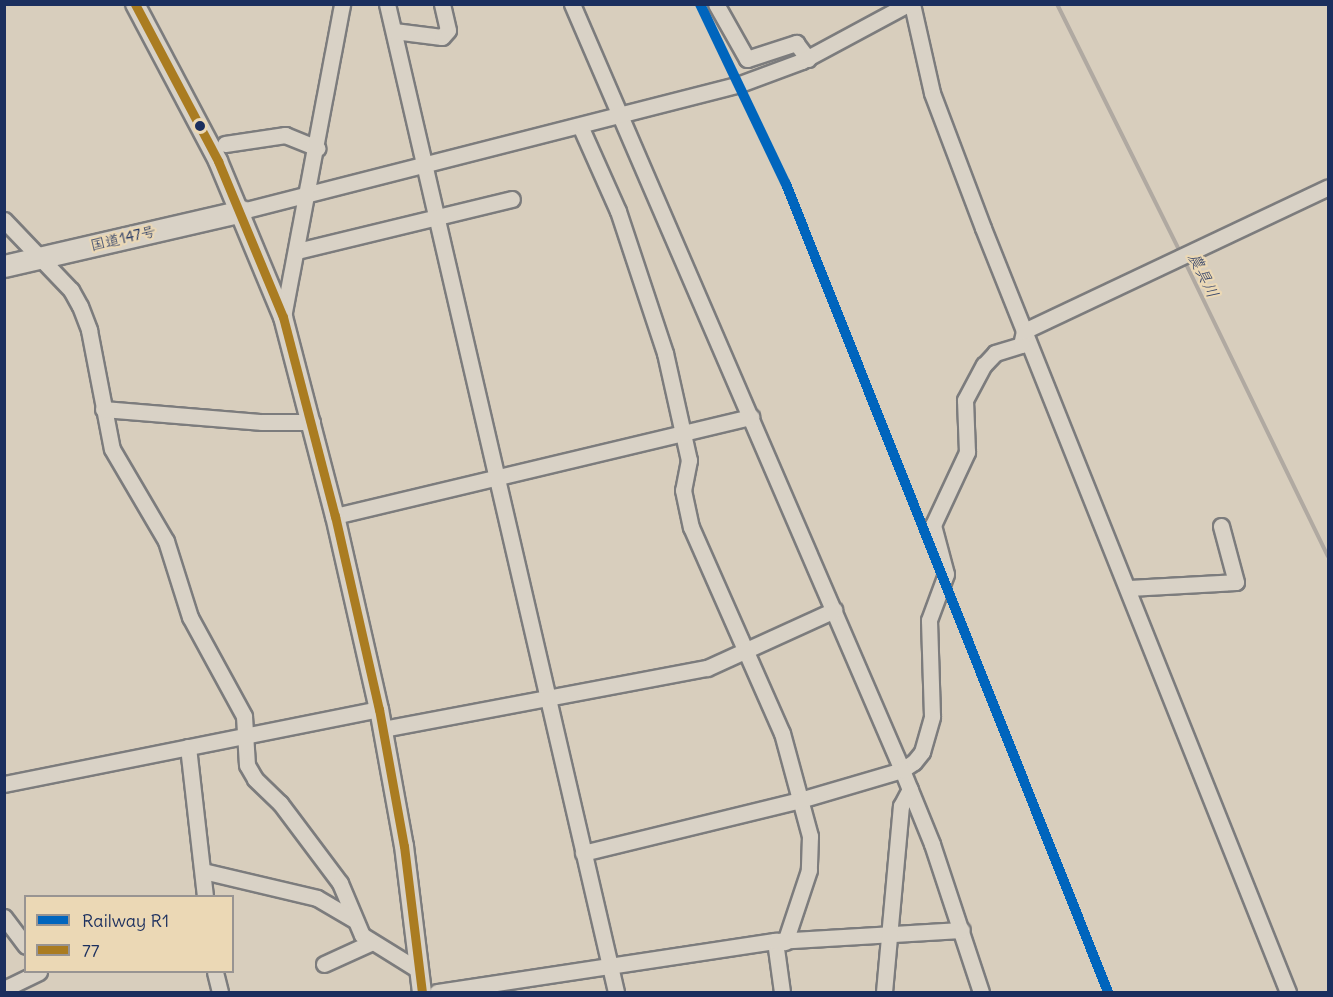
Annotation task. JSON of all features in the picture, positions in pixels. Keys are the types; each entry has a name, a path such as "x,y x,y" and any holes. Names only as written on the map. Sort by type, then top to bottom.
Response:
{"highway":[{"name":"国道147号","path":"4,266 242,211"}],"main road":[{"path":"135,4 242,211 283,317 312,422 379,708 404,846 422,993"}],"street":[{"path":"283,317 309,194 342,4"},
{"path":"387,4 616,993"},
{"path":"394,31 442,37 448,30 442,4"},
{"path":"573,4 902,770 962,930 981,993"},
{"path":"716,4 747,59 796,43 808,59"},
{"path":"242,211 622,118 740,84 808,59 910,4 932,93 1024,331 1129,588 1288,993"},
{"path":"581,128 618,212 661,342 678,404 688,460 683,490 691,527 783,733 800,800 812,854 780,941 782,993"},
{"path":"225,144 285,135 317,148"},
{"path":"1024,331 1329,187"},
{"path":"297,251 512,199"},
{"path":"4,220 71,290 80,306 91,340 112,449 166,541 190,617 244,717 243,733 248,765 255,779 280,803 335,875 353,919 370,943 420,971"},
{"path":"583,853 800,800 902,770 922,752 932,716 934,690 929,620 946,574 934,519 967,452 965,400 984,365 995,353 1021,345 1024,331"},
{"path":"103,409 262,422 312,422"},
{"path":"335,516 751,417"},
{"path":"1129,588 1236,582 1221,526"},
{"path":"383,729 550,700 707,668 747,652 834,610"},
{"path":"4,784 188,747 243,733 379,708"},
{"path":"188,747 205,895"},
{"path":"884,993 901,806 909,789"},
{"path":"203,871 317,898 353,919"},
{"path":"4,917 24,943"},
{"path":"437,993 780,941 962,930"},
{"path":"324,964 370,943"},
{"path":"4,989 37,973"},
{"path":"216,973 220,993"}],"waterway":[{"name":"農具川","path":"1057,4 1181,254"},
{"name":"農具川","path":"1184,260 1328,556"}],"rail line":[{"name":"R1","path":"700,4 786,184 1108,992"}],"transit line":[{"name":"77","path":"135,4 218,161 283,317 335,516 379,709 404,846 422,992"}]}
